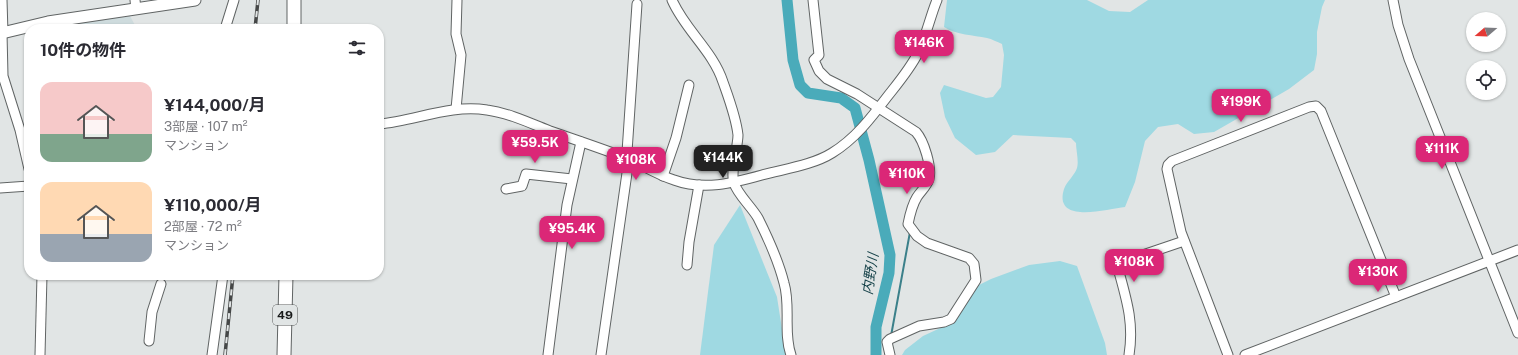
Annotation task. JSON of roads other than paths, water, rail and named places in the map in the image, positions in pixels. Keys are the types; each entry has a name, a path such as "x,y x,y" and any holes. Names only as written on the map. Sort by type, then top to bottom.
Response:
{"highway":[{"path":"294,0 294,24"},
{"name":"49","path":"284,355 286,280"}],"main road":[{"path":"1,0 1,34 24,30"},
{"path":"52,24 136,5 196,0"}],"street":[{"path":"227,24 234,0"},
{"path":"456,109 461,55 456,34 457,0"},
{"path":"672,0 684,22 715,63 723,81 735,118 738,135 732,173 733,182 757,218 784,283 787,300 788,344 791,355"},
{"path":"813,0 819,55 814,60 819,71 828,79 844,87 916,132 920,137 929,164 929,180 914,203 908,224 909,226 917,236 927,243 968,258 974,264 976,280 951,319 944,322 919,326 890,339 887,342 890,355"},
{"path":"384,123 456,109 476,108 489,110 516,118 628,159 675,181 699,185 718,185 733,182 816,160 831,154 853,138 913,62 919,51 937,0"},
{"path":"1393,0 1398,25 1409,59 1518,333"},
{"path":"601,355 628,159 627,152 637,4"},
{"path":"1,34 1,76 24,129"},
{"path":"663,176 676,138 689,85"},
{"path":"1228,355 1184,241 1167,169 1169,162 1316,106 1319,107 1321,111 1396,297"},
{"path":"548,355 564,227 572,179 581,142"},
{"path":"506,189 522,186 526,174 572,179"},
{"path":"687,265 689,242 699,185"},
{"path":"0,188 24,186"},
{"path":"1130,355 1132,335 1130,313 1119,272 1120,266 1125,261 1184,241"},
{"path":"1245,355 1518,250"},
{"path":"40,355 42,280"},
{"path":"212,355 222,280"},
{"path":"149,341 152,312 161,284"}],"waterway":[{"name":"内野川","path":"787,0 793,60 800,85 808,93 841,98 855,108 869,160 890,255 889,273 876,327 876,355"},
{"path":"836,79 853,88"},
{"path":"891,336 910,232"}],"railway":[{"path":"256,24 258,0"},
{"path":"225,355 232,280"}]}
